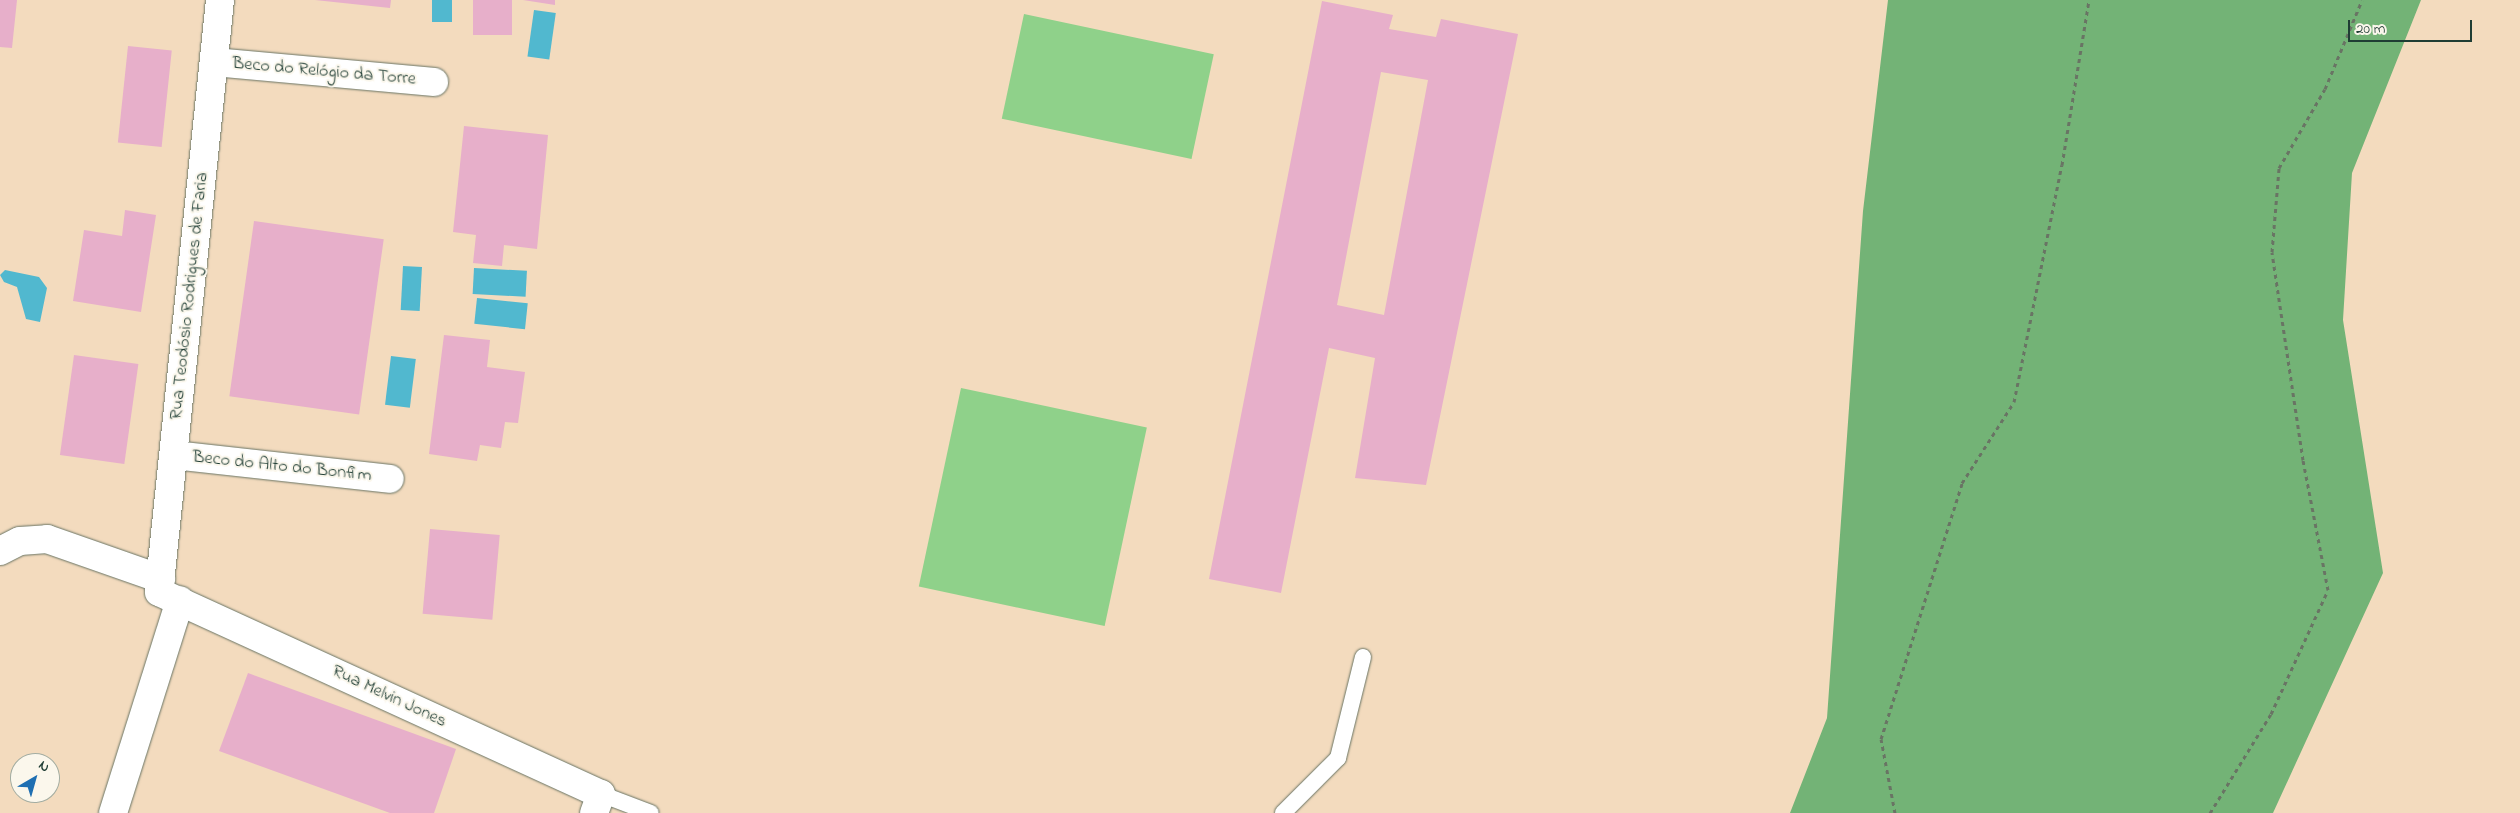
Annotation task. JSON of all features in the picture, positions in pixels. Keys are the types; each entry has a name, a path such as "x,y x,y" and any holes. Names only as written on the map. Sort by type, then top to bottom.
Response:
{"street":[{"name":"Rua Teodósio Rodrigues de Faria","path":"113,813 167,590 174,455 220,0"},
{"name":"Beco do Relógio da Torre","path":"214,62 434,82"},
{"name":"Beco do Alto do Bonfim","path":"174,455 390,478"},
{"name":"Rua Melvin Jones","path":"0,550 20,541 47,539 167,590 597,804"}],"lane":[{"path":"1283,813 1338,758 1363,658"},
{"path":"597,804 651,813"}],"path":[{"path":"1895,813 1881,739 1962,483 2014,402 2062,165 2089,0"},
{"path":"2210,813 2271,714 2328,590 2303,460 2272,252 2279,168 2326,89 2362,0"}],"green space":[{"path":"1888,0 2421,0 2352,173 2343,320 2383,573 2273,813 1790,813 1827,718 1863,211"},
{"path":"1024,14 1214,54 1192,159 1002,119"},
{"path":"961,388 1147,428 1105,626 919,587"}],"water":[{"path":"432,0 452,0 452,22 432,22"},
{"path":"534,10 556,13 549,60 527,57"},
{"path":"403,266 422,267 420,311 401,310"},
{"path":"474,268 527,271 526,297 473,294"},
{"path":"5,270 39,277 47,288 40,322 26,319 17,287 4,282 0,275"},
{"path":"477,298 528,303 525,329 474,324"},
{"path":"391,356 416,359 410,408 385,405"}],"building":[{"path":"0,0 17,0 12,48 0,47"},
{"path":"315,0 391,0 390,8"},
{"path":"473,0 512,0 512,35 473,35"},
{"path":"523,0 555,0 555,5"},
{"path":"1322,1 1393,15 1389,29 1436,37 1441,19 1518,34 1426,485 1355,478 1375,358 1329,348 1281,593 1209,579","holes":["1381,72 1428,80 1384,315 1337,305"]},
{"path":"128,46 172,51 162,147 118,142"},
{"path":"464,126 548,135 537,249 504,245 502,266 473,263 476,235 453,232"},
{"path":"125,210 156,215 141,312 73,301 84,230 122,236"},
{"path":"254,221 384,239 359,415 229,396"},
{"path":"444,335 490,340 487,367 525,372 518,423 505,422 501,448 480,445 477,461 429,454"},
{"path":"74,355 138,364 124,464 60,455"},
{"path":"430,529 500,535 492,620 423,614"},
{"path":"248,673 456,749 434,813 390,813 219,751"}]}
